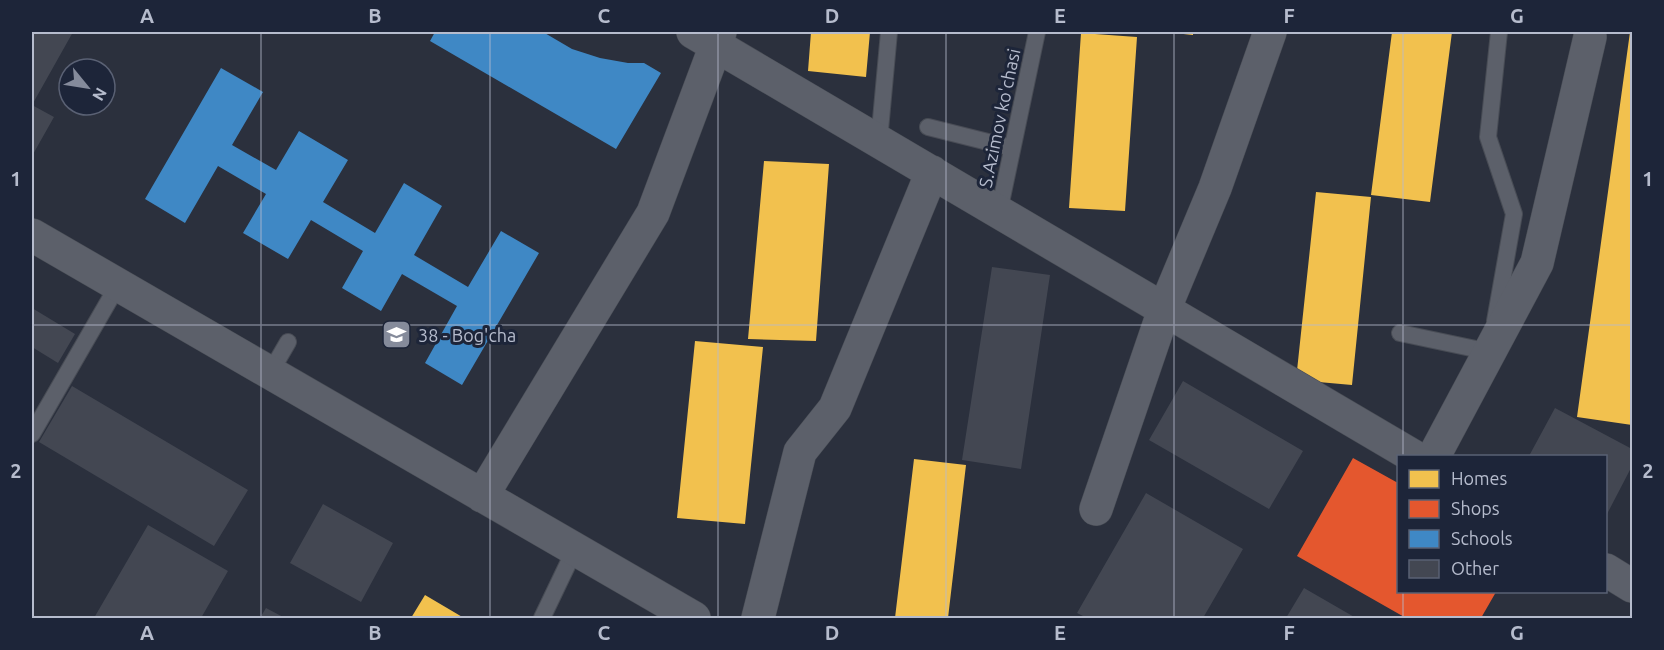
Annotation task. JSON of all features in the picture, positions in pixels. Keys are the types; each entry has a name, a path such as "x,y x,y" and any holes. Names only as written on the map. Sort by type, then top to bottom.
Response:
{"street":[{"path":"1096,509 1164,310 1215,188 1270,32"},
{"path":"1435,455 1537,263 1588,33"},
{"path":"482,496 653,213 710,36 879,141 1411,455"},
{"path":"758,618 800,452 836,408 932,172"},
{"path":"32,235 694,618"},
{"path":"1607,571 1632,586"}],"lane":[{"path":"879,141 889,32"},
{"name":"S.Azimov ko'chasi","path":"999,212 1037,32"},
{"path":"1400,333 1490,352 1514,214 1488,137 1499,32"},
{"path":"928,127 1012,148"},
{"path":"32,434 118,285"},
{"path":"270,373 288,342"},
{"path":"542,618 574,549"}],"building: Homes":[{"path":"811,32 870,32 866,77 808,71"},
{"path":"1193,32 1193,35 1174,33"},
{"path":"1392,32 1452,32 1430,202 1371,195"},
{"path":"1630,32 1632,32 1632,425 1577,417"},
{"path":"1081,33 1137,37 1125,211 1069,208"},
{"path":"764,161 829,164 816,341 748,339"},
{"path":"1316,192 1371,197 1352,385 1296,380"},
{"path":"695,341 763,347 745,524 677,518"},
{"path":"914,459 966,465 948,618 895,618"},
{"path":"425,595 464,618 411,618"}],"building: Shops":[{"path":"1353,458 1397,482 1397,593 1495,593 1481,618 1406,618 1297,556"}],"building: Schools":[{"path":"435,32 543,32 572,49 600,58 628,63 644,63 661,73 616,149 430,41"},
{"path":"221,68 263,92 232,145 276,170 299,131 348,160 323,202 375,233 404,183 442,206 414,255 468,287 501,231 539,253 462,385 425,363 457,306 402,274 381,311 342,288 363,251 311,220 288,259 243,233 266,194 218,166 185,223 145,199"}],"building: Other":[{"path":"32,32 73,32 57,57 32,105"},
{"path":"32,105 54,117 32,156"},
{"path":"992,267 1050,275 1021,469 962,460"},
{"path":"32,308 75,334 58,363 32,347"},
{"path":"1183,381 1303,451 1269,509 1149,440"},
{"path":"72,386 248,490 214,546 39,442"},
{"path":"1555,408 1632,449 1632,466 1607,514 1607,455 1530,455"},
{"path":"1146,493 1243,549 1203,618 1087,618 1077,613"},
{"path":"323,504 393,543 361,602 290,563"},
{"path":"148,525 228,571 201,618 94,618"},
{"path":"1304,588 1356,618 1286,618"},
{"path":"266,608 285,618 260,618"}],"place":[{"name":"38 - Bog'cha","path":"397,335"}]}
